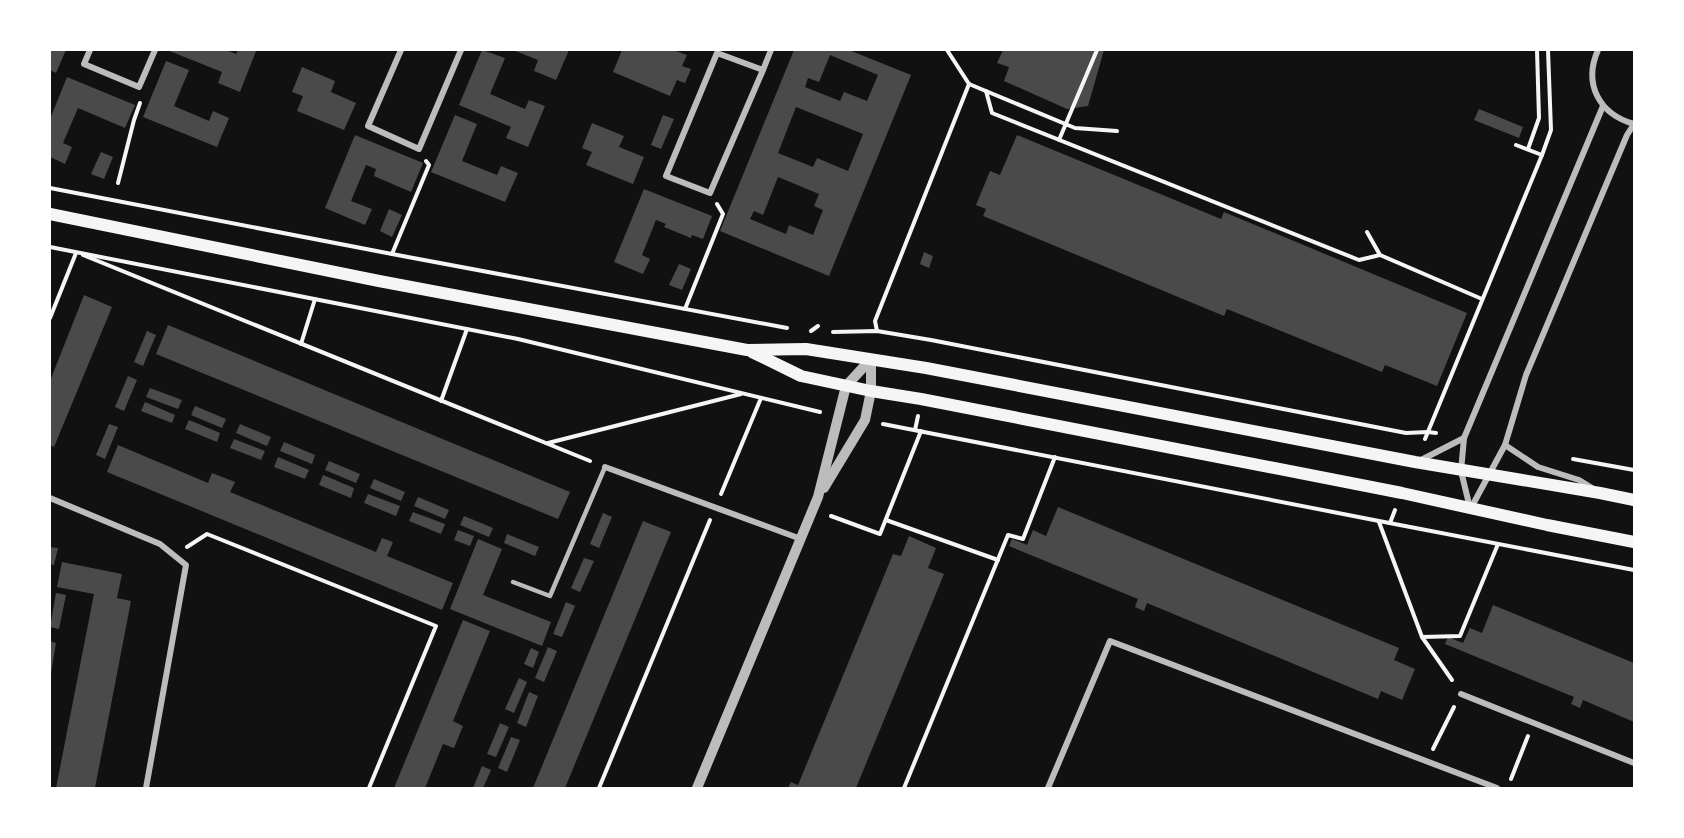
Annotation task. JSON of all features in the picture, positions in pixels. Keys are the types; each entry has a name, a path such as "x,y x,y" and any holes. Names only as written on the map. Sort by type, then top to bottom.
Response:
{"main road":[{"path":"50,214 391,283 747,350 806,349 926,368 1461,471 1635,500"},
{"path":"747,350 801,376 846,386 1402,493 1635,542"}],"street":[{"path":"90,50 84,64 139,87 155,50"},
{"path":"401,50 369,126 419,149 461,50"},
{"path":"763,70 717,53 666,176 710,193 763,70 771,50"},
{"path":"1471,508 1505,445 1526,375 1627,135 1634,124 1623,121 1612,114 1603,106 1597,95 1592,70 1598,50"},
{"path":"1471,508 1461,471 1464,438 1603,106"},
{"path":"697,789 818,497 846,386 871,359"},
{"path":"818,497 865,420 871,391 871,359"},
{"path":"1415,462 1464,438"},
{"path":"1505,445 1538,467 1579,480 1600,493"},
{"path":"605,467 801,539"},
{"path":"50,498 160,544 186,565 146,789"},
{"path":"1048,789 1110,641 1497,788"},
{"path":"1461,694 1635,763"}],"lane":[{"path":"513,582 549,596 605,467"}],"path":[{"path":"947,50 969,84 1075,128 1117,131"},
{"path":"1059,140 1097,50"},
{"path":"1528,149 1539,118 1537,50"},
{"path":"1415,462 1551,130 1548,50"},
{"path":"877,331 875,321 969,84"},
{"path":"118,183 140,104 139,87"},
{"path":"986,91 992,113 1359,260 1380,255"},
{"path":"1516,145 1542,155"},
{"path":"392,254 429,165 419,149"},
{"path":"50,188 798,330"},
{"path":"685,309 723,214 710,193"},
{"path":"1366,232 1380,255 1482,299"},
{"path":"50,318 75,252 605,467"},
{"path":"301,344 315,299"},
{"path":"441,401 467,329"},
{"path":"832,332 877,331 931,340 1406,433 1428,432 1464,438"},
{"path":"809,332 820,332"},
{"path":"547,443 743,394"},
{"path":"599,789 760,398"},
{"path":"813,510 880,534 921,431"},
{"path":"904,789 1008,535 1023,539 1055,457"},
{"path":"1566,458 1635,470"},
{"path":"1390,523 1402,493"},
{"path":"886,519 998,560"},
{"path":"1379,521 1422,637 1461,694 1426,761"},
{"path":"174,555 207,534 436,626 369,789"},
{"path":"1422,637 1460,636 1498,544"},
{"path":"1507,789 1534,723"}],"building":[{"path":"50,50 66,50 56,73 50,70"},
{"path":"167,50 226,50 236,54 238,50 256,51 240,92 218,83 222,72"},
{"path":"482,50 505,58 490,94 525,109 529,100 545,106 528,147 506,138 511,127 459,105"},
{"path":"513,50 569,50 556,80 534,71 538,60"},
{"path":"622,50 673,50 687,55 682,66 691,69 685,83 677,80 670,96 613,72"},
{"path":"794,50 849,50 911,75 829,276 720,231","holes":["830,55 878,75 867,101 844,92 840,101 805,87 808,78 819,82","796,107 863,134 848,171 817,158 813,167 778,153","778,177 819,194 814,206 823,210 813,235 789,225 786,234 750,219 754,211 763,215"]},
{"path":"1003,50 1104,50 1088,106 1067,109 1004,81 1009,67 997,63"},
{"path":"166,61 189,70 174,106 209,121 213,111 229,118 217,147 143,117"},
{"path":"302,67 335,81 331,92 356,103 344,130 297,111 303,96 292,92"},
{"path":"67,77 135,105 125,128 78,108 63,143 72,147 65,164 50,157 50,119"},
{"path":"1479,109 1523,127 1519,138 1474,120"},
{"path":"455,115 477,124 462,161 497,175 501,166 518,173 505,202 431,172"},
{"path":"663,115 674,119 661,149 651,145"},
{"path":"592,123 624,136 619,147 644,157 633,184 586,165 592,152 582,148"},
{"path":"355,135 423,163 411,192 374,176 376,169 366,165 351,201 372,209 365,225 325,208"},
{"path":"1017,135 1221,219 1224,212 1467,313 1437,386 1385,365 1382,372 1227,309 1224,316 983,216 986,209 976,205 990,171 1000,175"},
{"path":"101,152 113,157 104,179 91,174"},
{"path":"644,189 712,216 703,239 692,235 691,238 664,227 666,224 656,220 642,255 650,259 643,274 614,262"},
{"path":"389,209 402,215 392,237 380,231"},
{"path":"924,252 933,256 929,268 920,264"},
{"path":"679,264 691,269 682,290 669,285"},
{"path":"84,295 112,307 54,447 50,445 50,381"},
{"path":"168,325 570,492 558,519 156,354"},
{"path":"147,331 156,335 143,366 134,362"},
{"path":"128,376 137,380 124,411 115,407"},
{"path":"150,388 182,400 178,409 146,397"},
{"path":"145,402 175,415 172,423 141,411"},
{"path":"195,406 226,419 222,428 191,415"},
{"path":"189,420 220,433 217,442 185,429"},
{"path":"109,424 118,427 105,459 96,455"},
{"path":"240,424 271,437 267,446 236,433"},
{"path":"234,439 265,451 261,460 230,448"},
{"path":"284,442 315,455 312,464 280,451"},
{"path":"118,445 208,483 212,473 235,482 230,492 376,552 382,538 393,542 387,556 453,583 442,610 107,472"},
{"path":"278,457 309,470 305,479 274,467"},
{"path":"329,461 360,474 356,483 325,470"},
{"path":"323,475 354,488 351,498 319,485"},
{"path":"374,479 405,492 401,501 370,488"},
{"path":"368,494 400,506 396,516 364,503"},
{"path":"418,497 449,510 445,519 414,506"},
{"path":"1058,507 1399,648 1394,660 1415,669 1402,700 1381,691 1378,699 1147,603 1144,611 1135,607 1138,599 1009,546 1012,539 1027,545 1033,530 1046,536"},
{"path":"413,512 445,524 441,534 409,521"},
{"path":"603,513 612,517 599,548 590,544"},
{"path":"464,516 493,528 489,537 460,525"},
{"path":"643,521 671,532 565,788 533,788"},
{"path":"458,530 474,536 470,546 454,540"},
{"path":"507,534 539,547 535,556 504,543"},
{"path":"909,536 936,548 928,568 944,574 856,788 788,788 791,782 798,785 893,554 901,556"},
{"path":"478,539 502,549 483,595 551,622 542,646 450,609"},
{"path":"50,547 58,548 54,565 50,564"},
{"path":"584,558 594,561 580,592 571,588"},
{"path":"62,562 122,574 117,598 131,601 95,788 56,788 94,594 57,587"},
{"path":"56,593 66,595 59,629 50,627"},
{"path":"566,602 575,606 562,637 553,634"},
{"path":"1493,605 1634,663 1634,722 1583,700 1580,708 1571,704 1574,697 1445,644 1448,637 1463,643 1470,628 1482,633"},
{"path":"463,620 490,631 453,721 463,726 454,748 443,744 425,788 394,788"},
{"path":"50,641 56,643 51,673 50,673"},
{"path":"548,647 557,651 544,682 535,678"},
{"path":"531,648 539,652 533,668 524,664"},
{"path":"519,678 527,682 514,713 505,709"},
{"path":"529,692 538,696 526,727 517,723"},
{"path":"500,723 509,727 496,757 487,754"},
{"path":"511,737 520,740 507,772 498,768"},
{"path":"482,766 491,770 483,788 473,788"}]}
